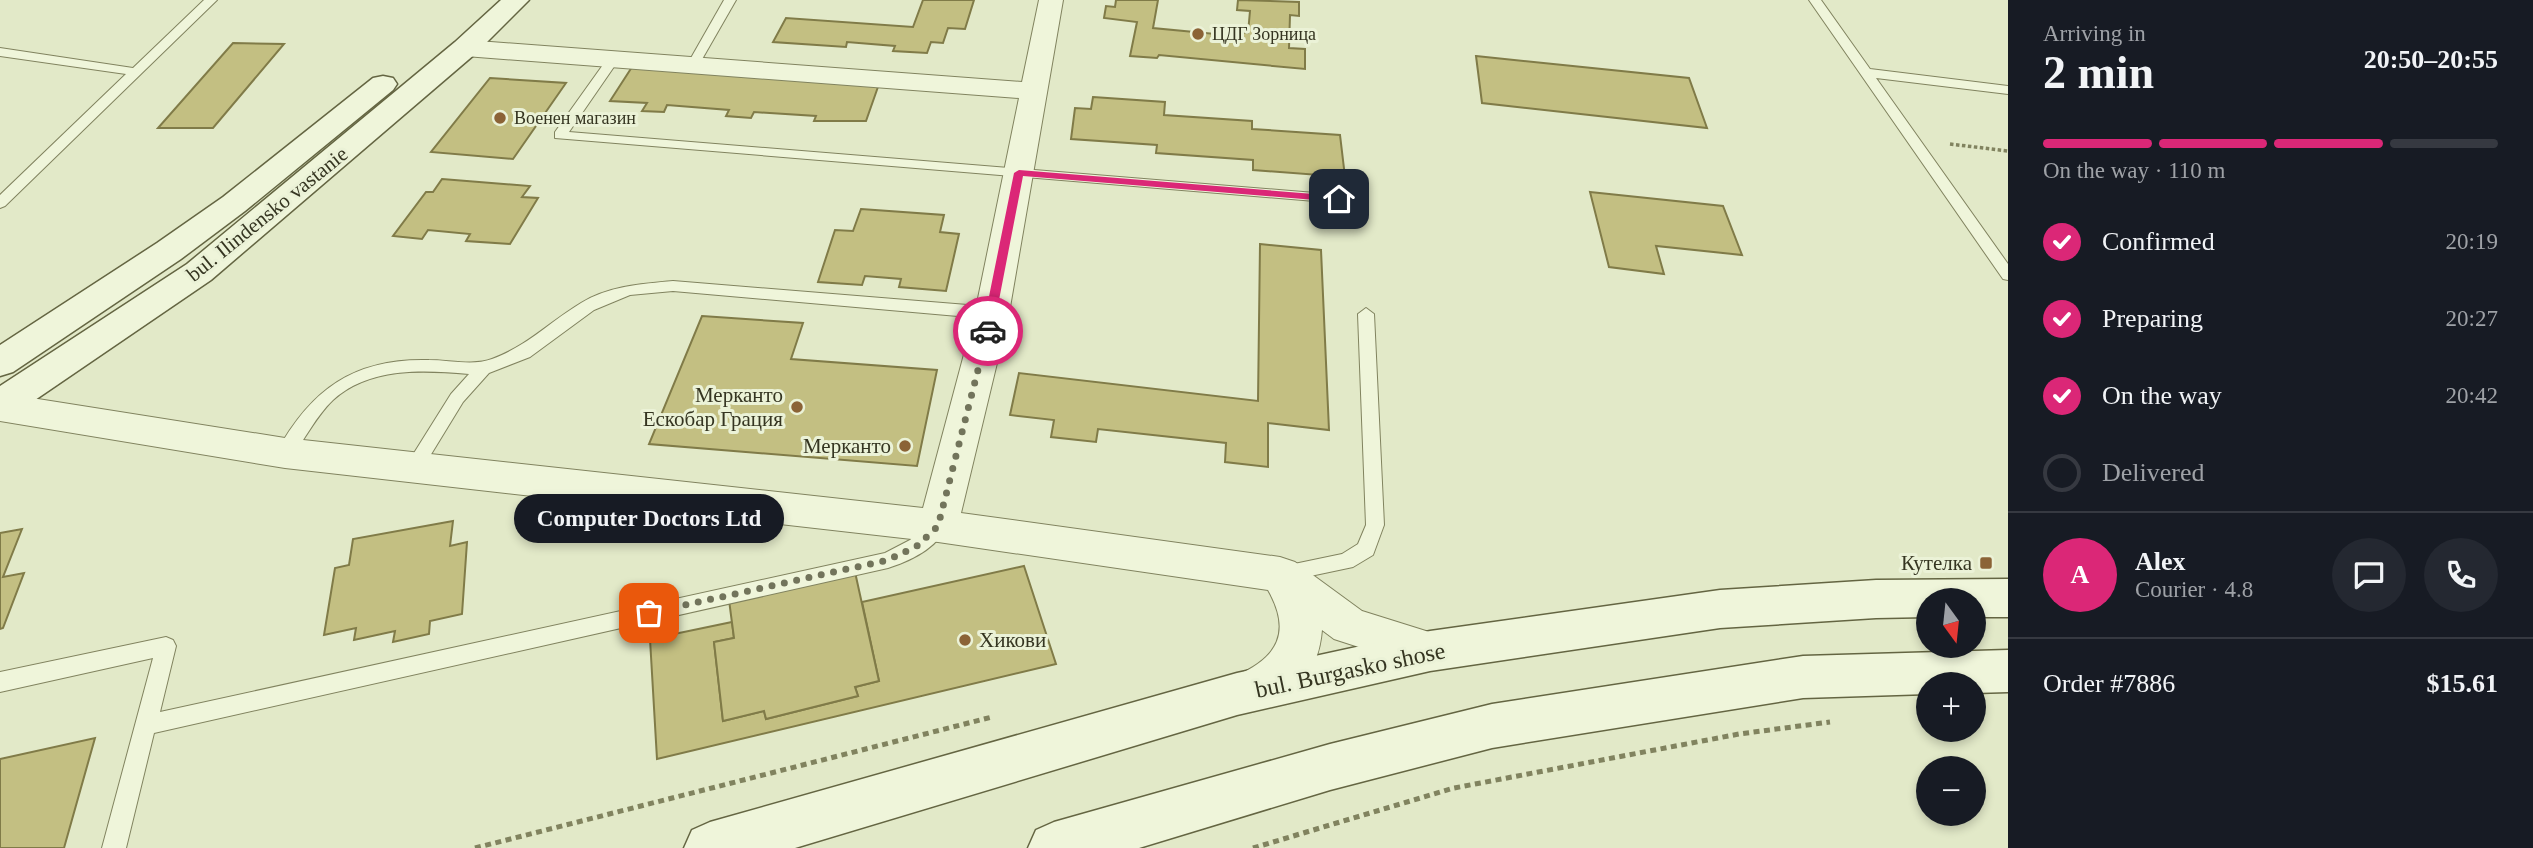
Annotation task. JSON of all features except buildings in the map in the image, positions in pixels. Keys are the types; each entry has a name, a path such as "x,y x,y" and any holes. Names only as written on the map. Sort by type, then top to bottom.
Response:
{"main road":[{"name":"bul. Ilindensko vastanie","path":"0,363 169,251 234,204 430,47 480,0"},
{"name":"bul. Ilindensko vastanie","path":"0,406 199,272 466,48 516,0"},
{"name":"bul. Burgasko shose","path":"710,848 1237,694 1430,650 1720,609 1875,599 2008,598"},
{"path":"1054,848 1330,767 1492,726 1803,677 2008,671"}],"street":[{"path":"938,526 992,313 1051,0"},
{"path":"466,48 1034,91"},
{"path":"0,406 285,453 938,526 1280,574 1349,626 1430,650"},
{"path":"1237,694 1260,687 1280,675 1294,658 1301,638 1301,615 1294,594 1280,574"}],"lane":[{"path":"0,203 211,0"},
{"path":"693,65 730,0"},
{"path":"1815,0 2008,275"},
{"path":"0,52 135,72"},
{"path":"614,58 559,135 1339,199"},
{"path":"1868,73 2008,90"},
{"path":"285,453 327,397 351,378 390,368 424,365 483,369 524,353 588,306 628,290 673,286 992,313"},
{"path":"1280,574 1346,561 1366,549 1375,525 1366,314"},
{"path":"414,468 457,398 483,369"},
{"path":"146,726 888,560 917,546 938,526"},
{"path":"0,682 166,646 114,848"}],"path":[{"path":"1914,140 2008,151"},
{"path":"475,848 996,716"},
{"path":"1253,848 1454,788 1740,734 1834,721"}],"way so far":[{"path":"649,613 888,560 917,546 938,526 988,331"}],"place":[{"name":"ЦДГ Зорница","path":"1198,34"},
{"name":"Военен магазин","path":"500,118"},
{"name":"Мерканто Ескобар Грация","path":"797,407"},
{"name":"Мерканто","path":"905,446"},
{"name":"Кутелка","path":"1986,563"},
{"name":"Computer Doctors Ltd","path":"649,613"},
{"name":"Хикови","path":"965,640"}],"route":[{"path":"988,331 1019,173 1339,199"}]}
